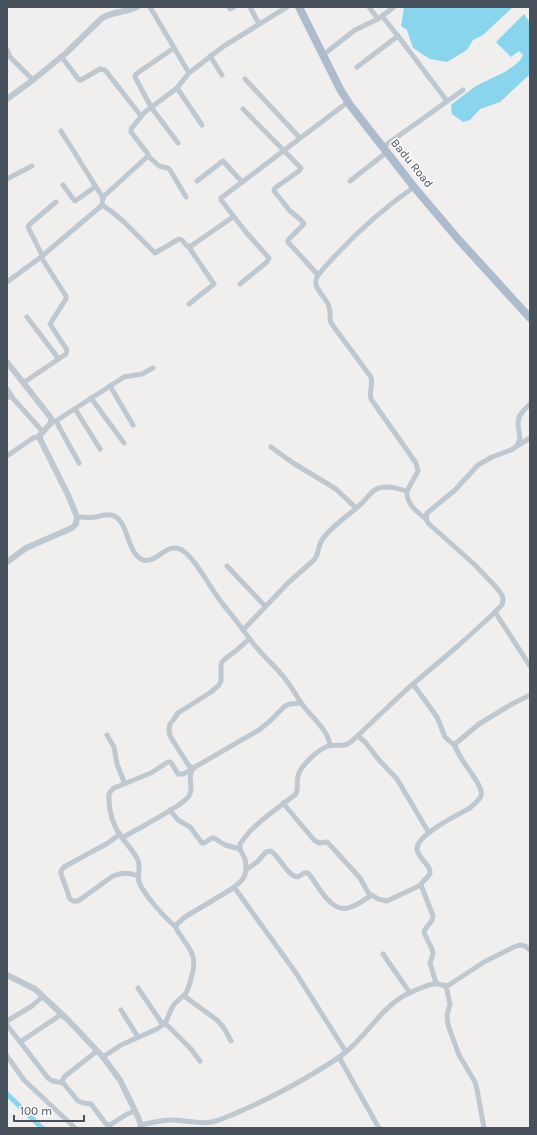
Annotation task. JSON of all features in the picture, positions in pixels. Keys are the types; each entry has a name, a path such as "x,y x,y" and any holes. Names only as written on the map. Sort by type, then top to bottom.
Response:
{"main road":[{"name":"Badu Road","path":"298,7 348,102 458,239 530,318"}],"street":[{"path":"7,99 33,80 102,18 137,7"},
{"path":"150,7 189,73"},
{"path":"228,7 230,9 234,7"},
{"path":"250,7 259,24"},
{"path":"186,197 170,170 158,166 148,156 130,131 131,129 141,116 177,88 189,73 210,56 287,7"},
{"path":"369,7 398,36 447,101"},
{"path":"323,55 355,30 380,18 393,7"},
{"path":"357,67 398,36"},
{"path":"174,48 136,74 135,77 152,107 178,143"},
{"path":"7,50 10,57 33,80"},
{"path":"61,56 79,80 100,69 105,70 141,116"},
{"path":"210,56 222,75"},
{"path":"245,78 300,138"},
{"path":"177,88 202,125"},
{"path":"350,182 385,149 463,90"},
{"path":"240,284 267,262 269,258 233,217 220,199 221,197 348,102"},
{"path":"243,109 301,168 292,177 274,189 274,191 289,210 302,220 304,224 288,240 288,242 318,275"},
{"path":"61,131 103,198"},
{"path":"7,282 41,256 102,204 103,198 148,156"},
{"path":"198,181 223,161 242,182"},
{"path":"7,179 32,166"},
{"path":"63,185 74,200 95,187"},
{"path":"176,927 177,924 185,917 234,887 242,880 246,870 245,859 240,849 240,844 250,831 283,803 294,796 297,791 298,775 305,762 327,746 345,745 352,741 413,684 445,658 502,605 502,595 474,564 429,524 426,519 410,504 407,491 417,474 418,468 416,463 372,399 370,393 372,381 368,373 331,323 330,309 326,300 315,284 318,275 368,222 414,186"},
{"path":"23,383 66,354 67,350 50,324 66,299 66,296 41,256 28,227 56,202"},
{"path":"102,204 124,222 154,253 179,239 188,246 214,284 189,304"},
{"path":"188,246 233,217"},
{"path":"27,317 58,358"},
{"path":"7,362 54,421 79,463"},
{"path":"7,456 33,438 42,434 54,421 124,377 142,374 153,368"},
{"path":"110,386 133,425"},
{"path":"7,389 9,396 42,434"},
{"path":"92,398 124,443"},
{"path":"517,446 520,439 518,424 519,417 523,410 530,404"},
{"path":"75,409 100,449"},
{"path":"7,562 26,548 72,528 76,524 78,517 40,439 42,434"},
{"path":"426,519 429,511 454,491 478,465 492,456 511,450 530,438"},
{"path":"271,447 293,463 336,489 356,508"},
{"path":"243,630 288,582 314,560 323,539 372,492 384,487 407,491"},
{"path":"78,517 107,514 114,516 122,524 129,543 135,552 144,560 151,559 174,548 180,549 189,557 249,639 288,682 301,703 330,740 330,745"},
{"path":"227,566 264,606"},
{"path":"496,612 530,666"},
{"path":"138,876 126,873 113,876 76,902 70,899 67,893 61,871 64,867 170,810 183,802 190,794 192,769 170,736 168,730 170,724 178,713 211,692 219,685 222,676 222,662 249,639"},
{"path":"246,870 257,862 266,852 271,851 293,876 298,877 308,872 333,905 346,909 372,895 378,899 387,900 421,885 430,872 428,866 418,853 417,846 429,832 475,804 482,793 480,786 455,746 445,737 439,721 413,684"},
{"path":"455,746 457,742 479,724 530,695"},
{"path":"103,1057 121,1044 157,1029 164,1024 173,1005 184,996 190,984 194,968 194,959 176,927 166,918 151,900 141,885 138,876 140,868 138,860 113,824 110,817 109,794 114,788 151,773 168,762 172,764 178,774 183,774 259,730 285,706 301,703"},
{"path":"107,735 114,747 117,764 125,784"},
{"path":"358,736 366,743 397,779 429,832"},
{"path":"283,803 314,840 319,843 327,842 330,845 360,878 370,896"},
{"path":"170,810 178,820 190,827 202,843 214,838 226,845 240,849"},
{"path":"421,885 432,916 431,922 425,928 424,933 432,949 433,954 430,963 436,983"},
{"path":"234,887 296,973 346,1052"},
{"path":"7,975 27,984 44,996 97,1050 120,1080 135,1111 140,1126 170,1120 200,1123 217,1121 277,1094 305,1079 346,1052 398,999 428,985 436,983 446,986 449,985 484,962 514,947 520,945 525,946 530,950"},
{"path":"383,954 410,993"},
{"path":"446,986 450,1004 446,1015 448,1025 456,1049 478,1089 484,1128"},
{"path":"138,988 164,1024 191,1049 200,1061"},
{"path":"7,1021 32,1006 44,996"},
{"path":"184,996 217,1020 224,1028 231,1041"},
{"path":"121,1010 138,1036"},
{"path":"20,1042 62,1014"},
{"path":"7,1025 48,1078 53,1082 62,1082 78,1101 91,1104 104,1123 108,1125 112,1124 127,1114 135,1111"},
{"path":"62,1082 64,1077 97,1050"},
{"path":"7,1056 24,1080 75,1128"},
{"path":"339,1057 379,1128"},
{"path":"160,1121 162,1128"}],"water":[{"path":"404,7 513,7 483,35 473,40 467,50 447,62 430,59 413,48 407,30 401,26"},
{"path":"524,14 530,23 530,74 500,102 480,109 470,120 463,122 452,114 451,105 476,86 510,69 520,60 523,55 519,51 511,57 496,42"}],"waterway":[{"path":"7,1094 42,1128"}]}
